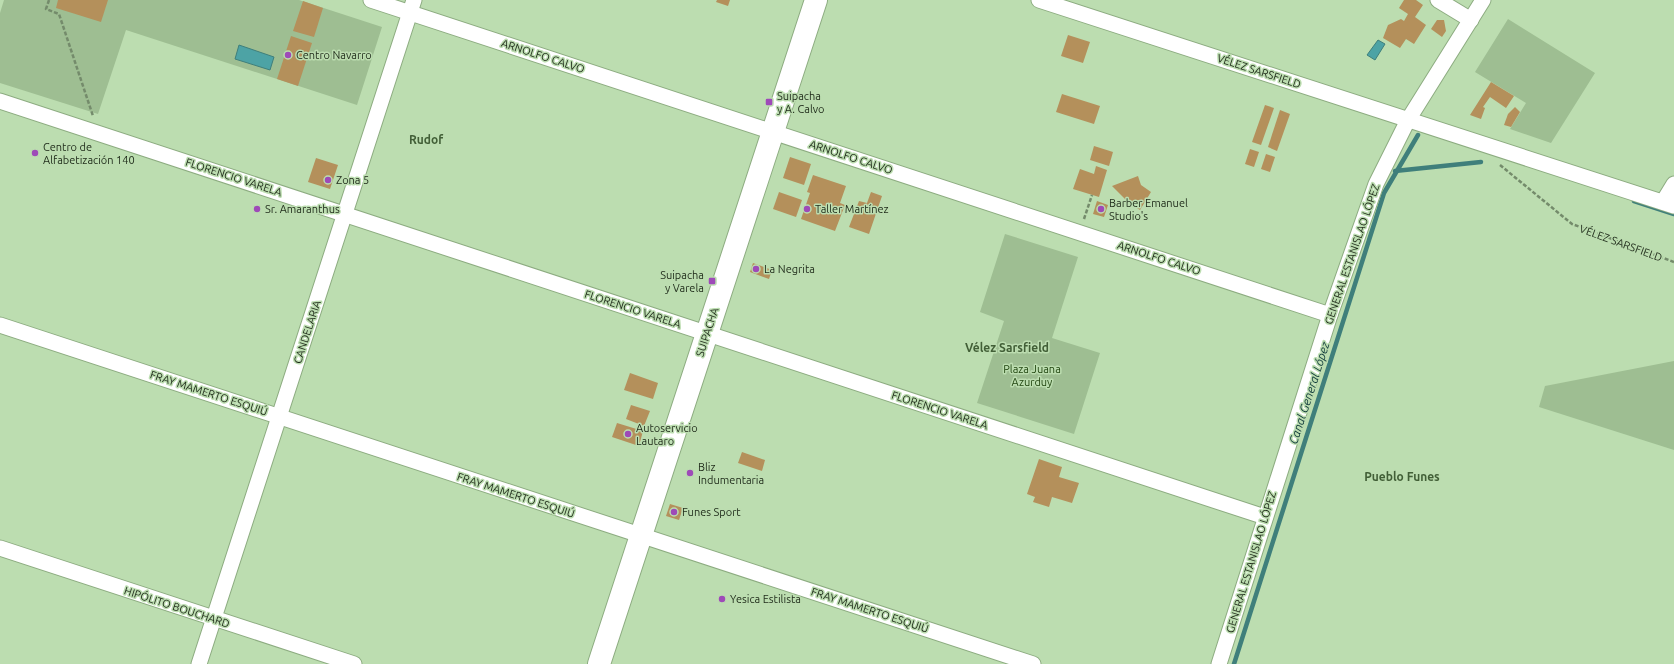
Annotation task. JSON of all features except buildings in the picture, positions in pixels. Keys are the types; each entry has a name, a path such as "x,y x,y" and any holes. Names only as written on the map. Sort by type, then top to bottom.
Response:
{"main road":[{"name":"SUIPACHA","path":"599,664 816,0"}],"street":[{"name":"ARNOLFO CALVO","path":"371,0 412,6 773,132 1330,315"},
{"name":"VÉLEZ SARSFIELD","path":"1039,0 1668,204"},
{"path":"1438,0 1471,20"},
{"name":"GENERAL ESTANISLAO LÓPEZ","path":"1219,664 1330,315 1376,184 1408,120 1483,0"},
{"name":"CANDELARIA","path":"199,664 412,6"},
{"name":"FLORENCIO VARELA","path":"0,101 1265,517"},
{"path":"1668,204 1674,184"},
{"name":"FRAY MAMERTO ESQUIÚ","path":"0,325 1033,664"},
{"name":"HIPÓLITO BOUCHARD","path":"0,548 354,664"}],"path":[{"path":"49,0 46,8 59,14 91,104 97,132"},
{"name":"VÉLEZ SARSFIELD","path":"1498,164 1572,224 1674,262"},
{"path":"1080,232 1092,195"}],"green space":[{"name":"Centro Navarro","path":"4,0 299,0 382,27 357,105 126,30 98,114 0,83 0,13"},
{"path":"1508,19 1595,73 1551,143 1510,129 1526,103 1475,72"},
{"name":"Plaza Juana Azurduy","path":"1005,234 1078,257 1052,338 1100,353 1074,434 977,403 1004,321 980,312"},
{"path":"1674,361 1674,450 1539,407 1545,386"}],"water":[{"path":"1378,40 1385,44 1375,60 1367,55"},
{"path":"239,45 274,57 270,70 235,59"}],"waterway":[{"name":"Canal General López","path":"1234,664 1384,193 1418,135"},
{"path":"1395,171 1481,162"},
{"path":"1634,201 1674,214"}],"place":[{"name":"Centro Navarro","path":"288,55"},
{"name":"Suipacha y A. Calvo","path":"769,102"},
{"name":"Centro de Alfabetización 140","path":"35,153"},
{"name":"Zona 5","path":"328,180"},
{"name":"Sr. Amaranthus","path":"257,209"},
{"name":"Taller Martínez","path":"807,209"},
{"name":"Barber Emanuel Studio's","path":"1101,209"},
{"name":"La Negrita","path":"756,269"},
{"name":"Suipacha y Varela","path":"712,281"},
{"name":"Autoservicio Lautaro","path":"628,434"},
{"name":"Bliz Indumentaria","path":"690,473"},
{"name":"Funes Sport","path":"674,512"},
{"name":"Yesica Estilista","path":"722,599"}],"district":[{"name":"Rudof","path":"426,139"},
{"name":"Vélez Sarsfield","path":"1007,347"},
{"name":"Pueblo Funes","path":"1402,476"}]}
